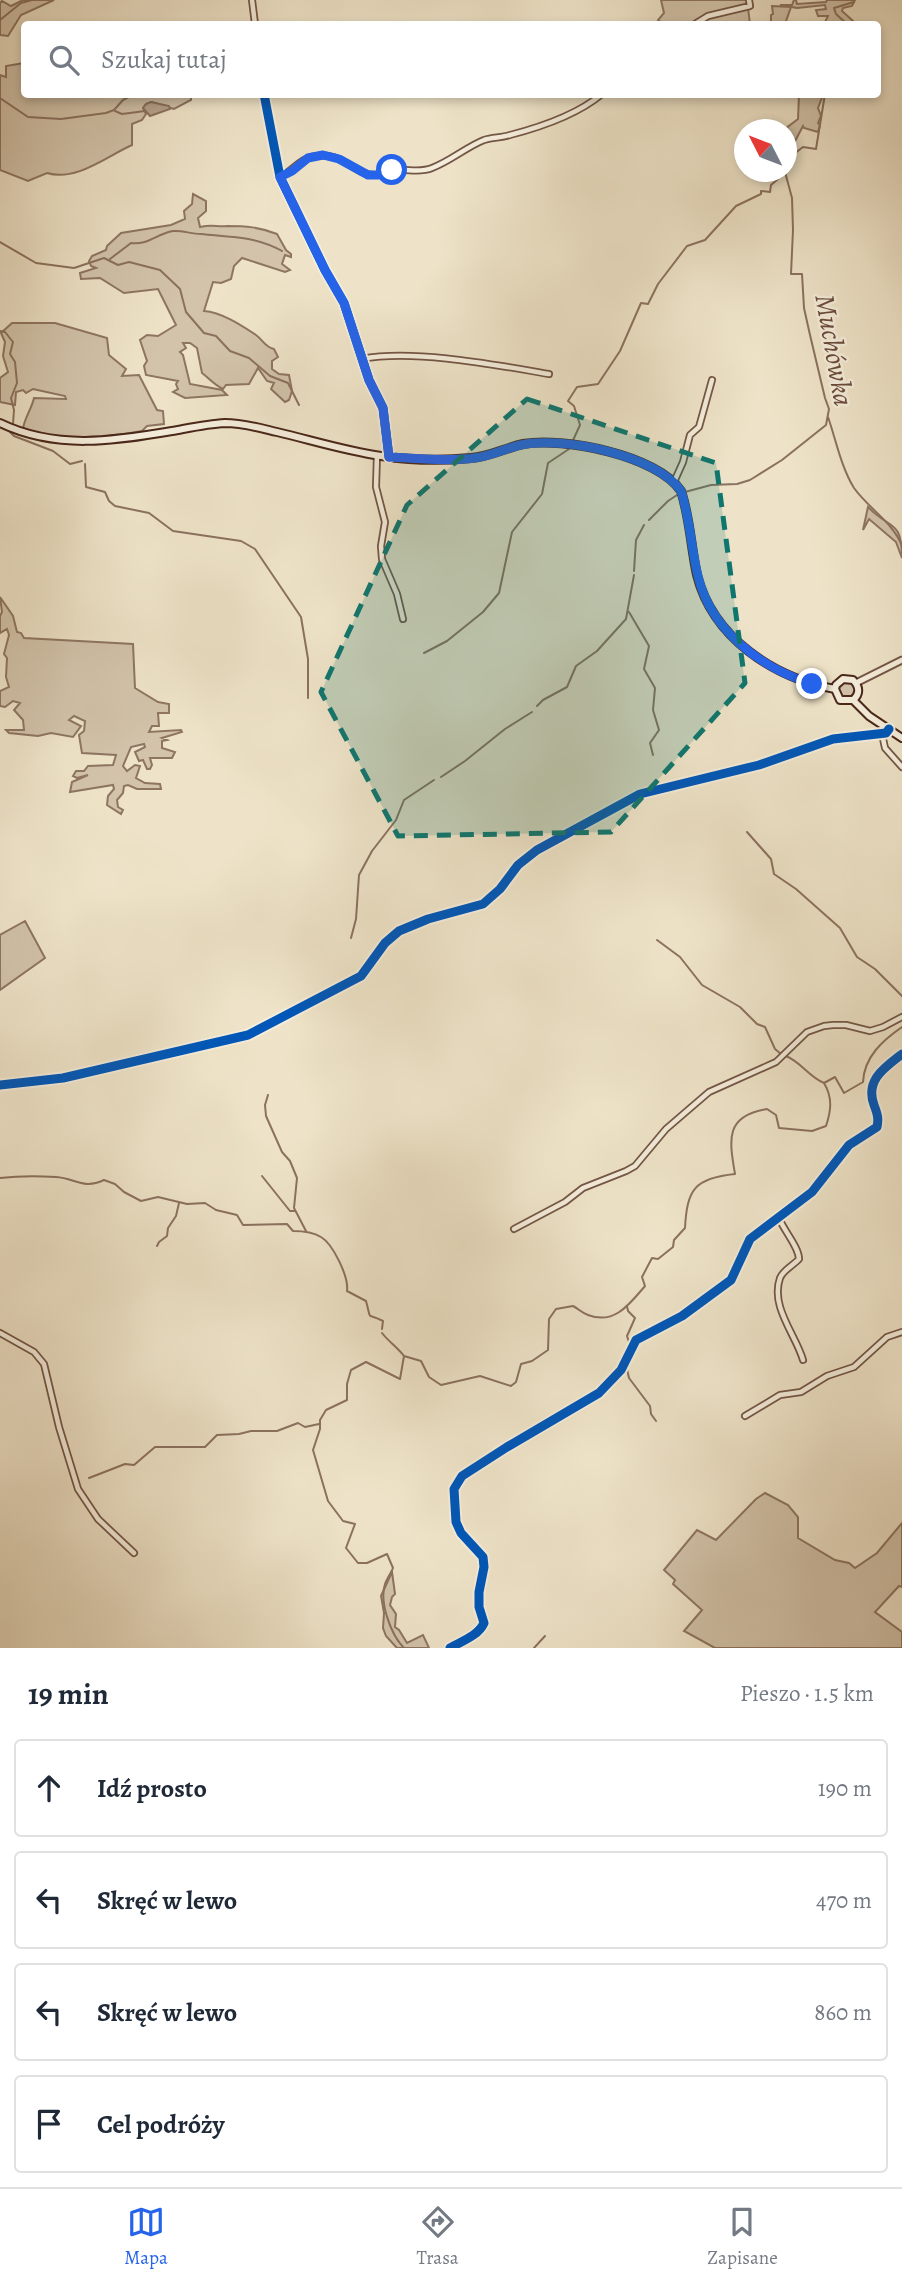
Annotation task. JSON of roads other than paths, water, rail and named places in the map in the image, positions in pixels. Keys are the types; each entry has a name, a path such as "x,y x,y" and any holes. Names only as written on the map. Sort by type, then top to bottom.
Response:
{"main road":[{"path":"0,423 46,439 91,442 209,425 239,424 377,456 475,458 522,444 571,445 640,463 674,482 681,493 702,591 710,608 746,650 769,666 806,682 835,689 841,700 853,700 869,716 902,738"},
{"path":"835,689 836,685 848,678 856,683 858,692 853,700"}],"street":[{"path":"252,0 255,21"},
{"path":"700,21 708,16 750,6 749,0"},
{"path":"265,98 280,177 344,303 369,380 383,408 389,457"},
{"path":"280,177 308,158 323,155 339,159 368,175 392,170 421,171 446,162 480,141 520,133 585,107 597,98"},
{"path":"362,359 386,356 424,357 549,374"},
{"path":"674,482 690,435 699,427 712,380"},
{"path":"377,456 376,487 385,522 380,546 403,620"},
{"path":"856,683 902,660"},
{"path":"0,1085 63,1078 248,1035 361,976 385,943 399,931 428,919 483,904 500,889 518,865 537,850 640,794 759,765 833,739 882,734 889,729"},
{"path":"882,734 885,748 902,767"},
{"path":"514,1229 565,1202 583,1188 635,1166 681,1115 709,1092 746,1077 784,1055 807,1032 824,1026 846,1025 870,1031 902,1017"},
{"path":"450,1648 474,1635 484,1623 479,1592 484,1567 483,1557 461,1533 456,1522 454,1489 462,1476 599,1393 621,1370 636,1340 682,1316 731,1280 750,1239 818,1186 849,1145 877,1127 878,1116 870,1091 873,1081 881,1070 902,1054"},
{"path":"779,1218 785,1233 799,1252 799,1259 780,1278 779,1288 782,1319 798,1342 803,1360"},
{"path":"746,1416 780,1395 801,1392 827,1376 854,1367 887,1337 902,1332"},
{"path":"0,1333 34,1352 43,1361 78,1489 98,1520 134,1553"}],"waterway":[{"path":"0,20 21,3 32,0"},
{"name":"Muchówka","path":"844,21 834,8 854,2 853,0"},
{"path":"0,98 28,117 61,119 106,113 114,110 127,98"},
{"name":"Muchówka","path":"797,152 803,147 816,149 824,98"},
{"path":"115,111 122,114 145,111"},
{"path":"424,653 447,641 483,612 499,593 512,532 542,494 548,463 569,449 580,425 574,406 568,401 577,387 598,384 620,351 641,303 648,304 658,284 687,246 705,240 736,206 761,194 761,191 770,192 774,182"},
{"name":"Muchówka","path":"685,492 711,485 737,484 750,480 782,460 826,425 829,409 804,308 802,274 791,274 792,198 788,182"},
{"path":"110,259 131,243 143,242 176,231 252,240 282,251"},
{"path":"0,242 36,263 74,268 104,258 118,265 129,262 160,270 180,289 186,312 204,333 216,336 230,351 249,358 270,376 288,383 299,405"},
{"path":"0,331 5,332 13,342 10,354 15,362 17,383 11,398 13,424"},
{"path":"828,417 849,480 860,496 893,530 902,546"},
{"path":"10,432 53,451 70,464 82,461"},
{"path":"85,464 86,487 105,492 115,506 149,513 173,531 241,541 255,549 301,617 308,659 308,698"},
{"name":"Muchówka","path":"649,520 680,493"},
{"name":"Muchówka","path":"634,571 636,540 644,525"},
{"name":"Muchówka","path":"537,706 567,687 576,666 597,651 626,619 634,575"},
{"path":"629,612 649,646 644,669 655,688 653,710 659,730 650,743 653,755"},
{"name":"Muchówka","path":"441,777 532,712"},
{"name":"Muchówka","path":"351,938 356,919 359,875 372,851 396,820 404,800 434,780"},
{"path":"747,832 771,859 774,874 796,889 840,928 857,957 875,969 902,996"},
{"path":"657,940 680,957 702,985 740,1007 757,1024 765,1027 775,1049 781,1054"},
{"path":"404,1648 391,1627 385,1609 385,1584 393,1568 387,1554 367,1563 358,1563 346,1548 355,1524 343,1521 328,1501 313,1450 320,1420 326,1410 347,1400 347,1384 351,1370 366,1362 400,1379 404,1356 421,1361 429,1377 441,1385 480,1376 511,1386 516,1382 521,1364 532,1361 548,1350 549,1319 556,1309 573,1306 588,1315 606,1317 627,1306 639,1293 645,1286 642,1277 652,1258 658,1259 673,1247 674,1240 685,1228 688,1204 696,1188 711,1179 735,1174 731,1140 737,1123 743,1117 767,1109 776,1115 779,1128 812,1131 826,1126 830,1104 824,1083 835,1077 844,1093 863,1082 871,1057 902,1027"},
{"path":"786,1056 824,1083"},
{"path":"268,1095 266,1116 297,1178 294,1208 306,1231"},
{"path":"262,1176 290,1211 295,1211"},
{"path":"0,1178 56,1177 85,1184 104,1180 141,1201 158,1197 187,1204 205,1203 216,1210 237,1215 243,1225 287,1224 293,1231 315,1234 326,1241 335,1253 343,1270 347,1291 366,1301 370,1316 383,1321 382,1329"},
{"path":"157,1246 167,1236 179,1203"},
{"path":"627,1306 635,1318 627,1336 629,1342"},
{"path":"382,1333 404,1356"},
{"path":"626,1365 629,1378 650,1406 656,1421"},
{"path":"89,1478 125,1464 134,1465 155,1447 205,1447 217,1435 277,1431 298,1423 305,1427 319,1424"},
{"path":"534,1648 545,1636"}]}
